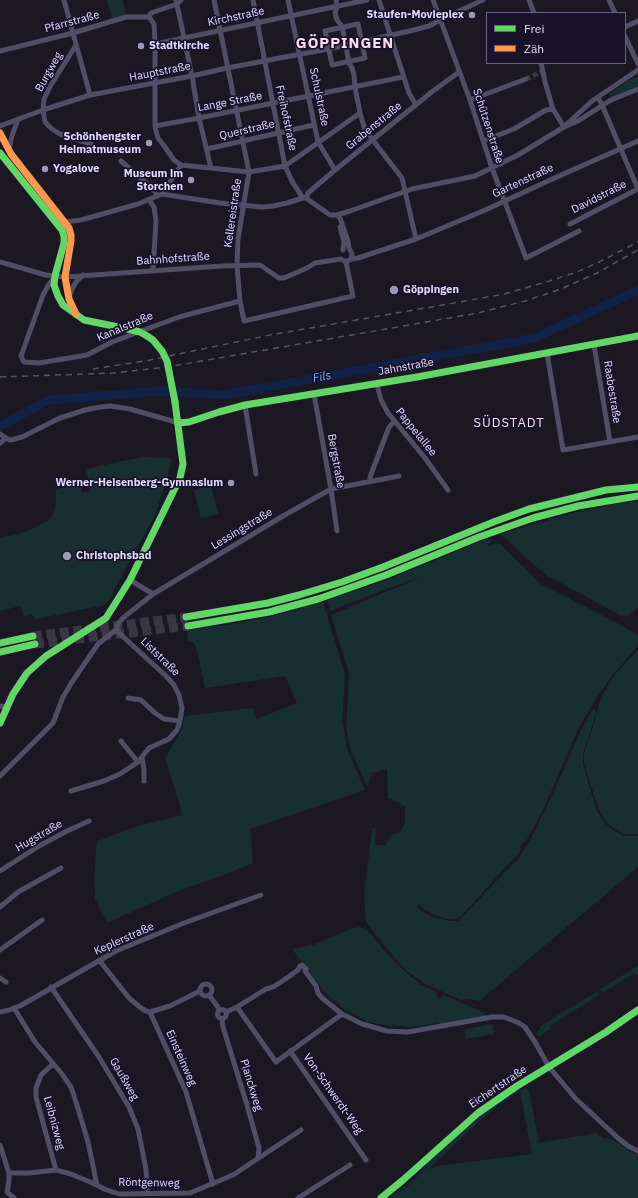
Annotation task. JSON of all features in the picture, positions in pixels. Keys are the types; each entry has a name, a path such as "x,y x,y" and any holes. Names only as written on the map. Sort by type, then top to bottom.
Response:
{"main road":[{"path":"0,133 9,150 62,224 64,243 54,285 58,296 64,305 84,320 140,332 153,340 162,351 167,362 179,423 183,464 180,478 130,580 112,610 106,618 52,652 27,673 3,707 0,723"},
{"path":"0,153 12,170 71,235 65,277 69,299 76,315"},
{"name":"Jahnstraße","path":"179,423 189,422 245,405 377,384 638,336"},
{"path":"186,617 268,603 310,592 383,567 496,521 547,504 606,490 638,487"},
{"path":"188,626 269,612 318,599 386,576 479,537 556,511 638,496"},
{"path":"0,643 33,636"},
{"path":"0,652 35,644"},
{"name":"Eichertstraße","path":"381,1198 478,1113 517,1086 606,1032 638,1010"}],"street":[{"path":"64,0 90,95"},
{"name":"Kellereistraße","path":"214,0 249,172 238,239 237,266 240,301 244,321 353,296 346,260"},
{"name":"Freihofstraße","path":"253,0 285,166 293,183 304,198 330,215 337,215"},
{"name":"Schulstraße","path":"288,0 318,142 335,170"},
{"path":"336,0 338,6 335,13 337,20 342,27 349,62 354,75 354,87 365,130 402,178 416,239"},
{"name":"Kirchstraße","path":"155,44 367,0"},
{"path":"379,0 403,77 409,93 416,105"},
{"name":"Schützenstraße","path":"433,0 470,100 492,168 526,258"},
{"name":"Hauptstraße","path":"0,126 90,95 362,42 428,26 483,0"},
{"path":"529,0 534,12"},
{"path":"609,0 614,12"},
{"path":"178,1 199,118 211,168"},
{"name":"Pfarrstraße","path":"0,51 72,33 123,18 149,17 151,13 178,1"},
{"path":"149,17 154,24 155,126 158,138 174,160 181,165 249,172 285,166 360,113"},
{"path":"626,26 638,21"},
{"path":"358,24 362,42 365,58 332,65 327,49 325,31 358,24"},
{"path":"626,38 638,64"},
{"name":"Burgweg","path":"43,110 44,99 51,85 76,45"},
{"path":"541,64 545,82 554,109 564,127"},
{"path":"564,127 598,97 638,70"},
{"name":"Grabenstraße","path":"304,198 335,170 459,72"},
{"name":"Lange Straße","path":"155,126 403,77"},
{"path":"470,100 526,79"},
{"path":"337,215 405,192 475,176 518,155 564,127 578,121 602,105 638,89"},
{"path":"598,97 638,189"},
{"path":"483,141 514,129 546,110 554,109"},
{"path":"43,110 45,122 52,129 60,134 91,144"},
{"path":"9,150 12,133 18,119"},
{"name":"Querstraße","path":"207,150 314,125"},
{"name":"Gartenstraße","path":"416,239 638,141"},
{"path":"121,161 160,195 243,206 262,207 273,206 304,198"},
{"path":"62,224 102,214 149,200 160,195 181,165"},
{"name":"Davidstraße","path":"570,224 638,189"},
{"path":"149,200 154,207 156,221 153,270"},
{"path":"337,215 340,218 352,254 346,260 340,254 343,250 344,242 337,215"},
{"name":"Davidstraße","path":"526,258 579,231"},
{"name":"Bahnhofstraße","path":"0,262 55,276 65,277 153,270 260,265 279,278 284,278 315,263 358,258 416,239"},
{"path":"343,250 350,251"},
{"path":"69,299 76,282 83,275"},
{"name":"Kanalstraße","path":"55,276 43,295 21,356 24,362 39,363 88,355 112,342 179,316 240,301"},
{"name":"Raabestraße","path":"594,345 610,442"},
{"path":"547,353 563,450 638,437"},
{"name":"Pappelallee","path":"377,384 380,400 394,422 425,458 448,490"},
{"name":"Bergstraße","path":"314,394 337,531"},
{"path":"245,405 256,474"},
{"path":"0,434 10,440 18,438 60,418 85,410 111,406 130,409 179,423"},
{"path":"370,482 370,477 389,427 394,422"},
{"path":"0,443 6,438"},
{"name":"Lessingstraße","path":"0,776 53,723 63,697 98,644 117,629 117,625 123,618 153,594 331,489 399,476"},
{"path":"130,580 153,594"},
{"name":"Liststraße","path":"71,791 104,781 120,774 140,760 149,748 165,742 172,736 177,730 180,721 182,708 179,695 174,685 167,676 119,633 117,629"},
{"path":"128,698 141,700 164,719 180,721"},
{"path":"121,741 140,760 144,770 144,781"},
{"name":"Hugstraße","path":"0,871 40,846 89,821"},
{"path":"0,907 18,892 61,868"},
{"name":"Keplerstraße","path":"0,1012 14,1008 118,950 184,923 261,895"},
{"path":"0,950 42,920"},
{"path":"99,960 129,998 146,1011 150,1012 170,1006 200,991 202,986 205,985 209,985 212,990 209,995"},
{"path":"209,995 220,1010 224,1010 226,1012 272,987 302,966 306,969 305,971 316,986 318,993 322,998 342,1014 362,1024 387,1031 408,1032 492,1017 504,1017 519,1023 524,1027 549,1066 576,1099 594,1117 628,1146 638,1151"},
{"path":"0,978 6,982"},
{"name":"Gaußweg","path":"51,987 99,1057 129,1107 138,1129 146,1170 147,1194"},
{"path":"200,991 203,996 209,995"},
{"name":"Von-Schwerdt-Weg","path":"237,1007 276,1062 290,1051 366,1160"},
{"path":"14,1008 35,1042 71,1087 88,1142 97,1184"},
{"path":"220,1010 218,1015 222,1019 226,1016 226,1012"},
{"name":"Einsteinweg","path":"150,1012 186,1092 213,1184"},
{"path":"290,1051 342,1014"},
{"name":"Planckweg","path":"222,1019 223,1028 259,1148 258,1157"},
{"name":"Leibnizweg","path":"53,1064 41,1075 36,1088 36,1098 56,1170"},
{"name":"Röntgenweg","path":"9,1173 29,1173 56,1170 71,1174 119,1194 191,1196 233,1175 258,1157 301,1130"},
{"path":"0,1145 9,1173 7,1192 14,1198"},
{"path":"298,1198 350,1165"}],"green space":[{"path":"107,0 123,0 126,17 113,21"},
{"path":"638,77 638,86 611,98 609,94 627,81"},
{"path":"142,457 171,458 171,462 165,487 154,517 108,601 104,605 36,619 31,614 24,616 20,606 0,611 0,539 23,533 48,521 54,512 56,489 81,484 82,493 91,491 86,469"},
{"path":"211,486 218,514 201,518 194,490"},
{"path":"638,501 638,608 625,617 624,614 622,616 548,576 529,561 501,534 568,514 614,504"},
{"path":"484,540 493,540 487,546 499,543 541,584 638,635 638,643 632,653 614,673 597,697 580,725 543,810 526,841 519,847 521,850 461,916 456,919 443,918 424,910 420,904 417,906 422,912 436,918 458,921 518,859 532,837 580,732 593,709 595,709 596,713 583,754 583,764 589,786 597,811 604,822 611,829 624,836 638,836 638,867 479,1001 469,999 460,1000 424,983 407,971 382,943 366,921 364,897 372,829 376,827 375,845 386,845 390,836 400,832 405,823 405,806 388,798 387,769 372,773 367,787 350,748 346,727 349,673 331,615 421,577 330,611 327,600 387,580"},
{"path":"323,602 345,675 342,723 347,749 365,790 250,829 253,863 178,891 107,923 95,899 94,877 97,841 138,826 183,815 165,758 181,732 185,716 252,708 257,719 297,703 285,676 205,688 196,646 188,640 187,630 234,624 273,616"},
{"path":"638,650 638,834 624,834 613,828 605,820 599,810 584,764 584,754 601,697 616,673"},
{"path":"360,927 367,930 387,954 405,972 420,984 436,992 438,999 444,995 486,1014 484,1018 440,1027 439,1023 412,1027 368,1022 344,1009 323,990 292,949 313,945 353,928"},
{"path":"638,966 638,975 635,973 603,993 600,989"},
{"path":"597,991 599,995 550,1026 551,1028 539,1037 536,1033 541,1026"},
{"path":"493,1024 494,1034 466,1039 464,1029"},
{"path":"525,1088 529,1090 539,1143 597,1133 603,1139 607,1138 617,1142 638,1155 638,1198 389,1198 412,1181 420,1173 426,1163 464,1128 490,1108 520,1089 520,1091","holes":["520,1092 532,1154 437,1166 428,1169 483,1118 499,1105"]}],"waterway":[{"name":"Fils","path":"0,426 49,400 161,391 224,395 535,338 638,290"},
{"path":"470,1125 489,1110 519,1091"},
{"path":"390,1198 410,1184 443,1149"}],"tunnel":[{"path":"526,79 543,71"},
{"path":"33,636 186,617"},
{"path":"35,644 188,626"}],"railway":[{"path":"93,369 150,360 270,335 504,294 577,272 638,242"},
{"path":"0,377 114,373 167,367 478,313 525,301 561,289 597,273 638,250"}],"traffic: fast":[{"path":"0,153 62,230 64,243 54,285 63,305 84,320 128,329"},
{"path":"128,329 140,332 147,336 153,340 162,351 167,361 175,402"},
{"path":"179,423 189,422 245,405 417,377 638,336"},
{"path":"0,723 13,694 27,673 46,656 106,618 130,580 180,478 183,464 175,402"},
{"path":"186,617 268,603 299,595 342,582 383,567 529,509 606,490 638,487"},
{"path":"188,626 269,612 318,599 386,575 479,537 533,518 578,506 638,496"},
{"path":"0,643 33,636"},
{"path":"0,652 35,644"},
{"path":"381,1198 478,1113 517,1086 606,1032 638,1010"}],"traffic: slow":[{"path":"0,133 11,154 69,228 71,241 65,277 69,299 76,314"}],"place":[{"name":"Staufen-Movieplex","path":"472,15"},
{"name":"Stadtkirche","path":"141,46"},
{"name":"Schönhengster Heimatmuseum","path":"149,143"},
{"name":"Yogalove","path":"45,169"},
{"name":"Museum im Storchen","path":"191,180"},
{"name":"Göppingen","path":"394,290"},
{"name":"Werner-Heisenberg-Gymnasium","path":"231,483"},
{"name":"Christophsbad","path":"67,556"}],"district":[{"name":"GÖPPINGEN","path":"345,44"},
{"name":"SÜDSTADT","path":"509,423"}]}
